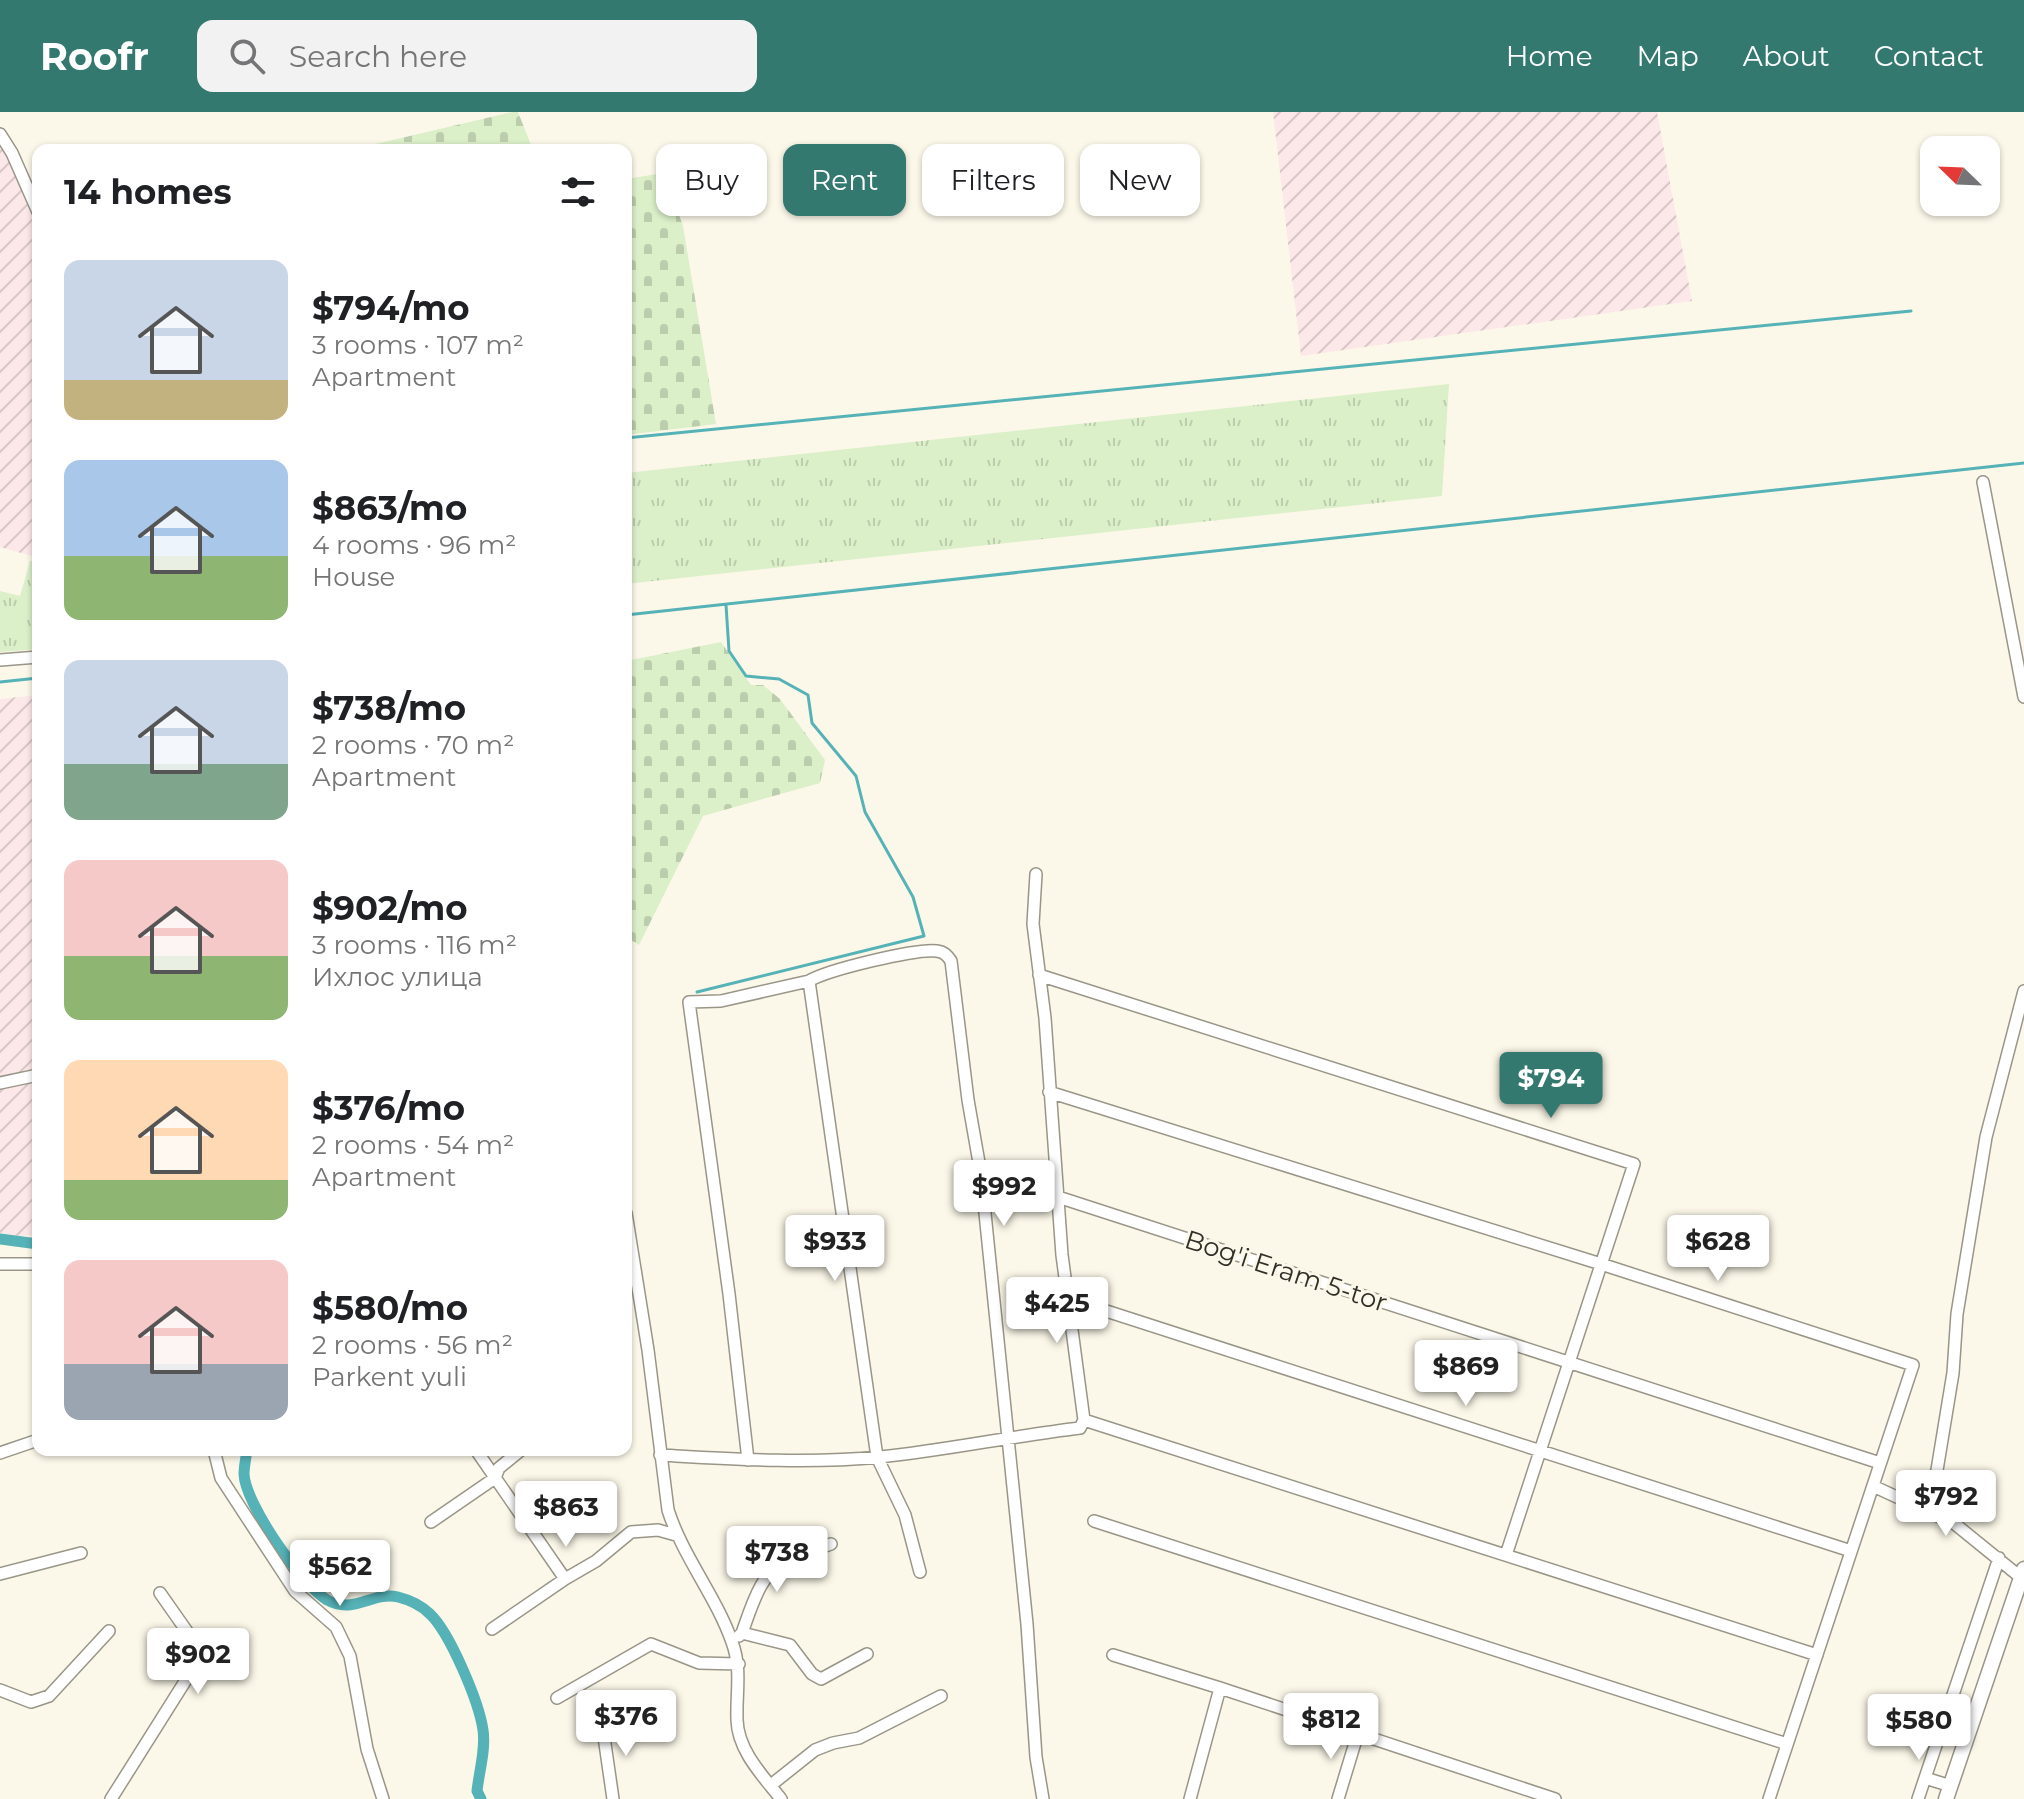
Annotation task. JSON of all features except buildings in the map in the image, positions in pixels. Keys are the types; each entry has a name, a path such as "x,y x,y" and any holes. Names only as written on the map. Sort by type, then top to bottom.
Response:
{"street":[{"path":"0,134 32,198"},
{"path":"1983,482 2024,697"},
{"path":"0,660 32,657"},
{"path":"660,1455 748,1460 877,1457 1080,1428 1084,1420 1058,1197 1033,924 1036,874"},
{"path":"748,1460 689,1002 721,1001 809,981 821,974 933,950 947,955 951,961 968,1100 981,1174 1027,1624 1036,1757 1043,1799"},
{"path":"1039,975 1634,1164 1506,1555"},
{"path":"809,981 877,1457 905,1515 920,1572"},
{"path":"1919,1505 1937,1470 1953,1373 1957,1314 1986,1137 2024,991"},
{"path":"0,1083 32,1076"},
{"path":"1049,1092 1913,1365 1769,1799"},
{"name":"Bog'i Eram 5-tor","path":"1058,1197 1880,1463"},
{"path":"632,1250 668,1510 676,1535 732,1641 739,1664 737,1722 741,1741 750,1759 776,1795 815,1750 859,1738 941,1696"},
{"path":"0,1264 32,1264"},
{"path":"1069,1299 1851,1551"},
{"path":"1084,1420 1817,1655"},
{"path":"0,1453 32,1442"},
{"path":"216,1456 221,1478 295,1591 336,1627 350,1656 367,1749 383,1799"},
{"path":"480,1456 565,1579"},
{"path":"431,1522 495,1478 499,1468 514,1456"},
{"path":"1873,1486 1955,1524 2023,1579 1950,1795 1925,1778"},
{"path":"1094,1521 1787,1744"},
{"path":"492,1629 596,1561 631,1532 658,1530 676,1535"},
{"path":"732,1641 742,1633 762,1584 775,1567 788,1558 831,1544"},
{"path":"0,1574 81,1553"},
{"path":"1918,1799 1999,1558"},
{"path":"111,1799 201,1656 200,1650 160,1593"},
{"path":"0,1690 31,1702 49,1696 109,1631"},
{"path":"742,1633 780,1640 790,1645 812,1674 821,1679 867,1654"},
{"path":"557,1698 651,1644 699,1663 739,1664"},
{"path":"1113,1655 1555,1799"},
{"path":"1190,1799 1220,1688"},
{"path":"602,1723 613,1799"},
{"path":"1338,1799 1358,1733"}],"shaded area":[{"path":"1273,112 1657,112 1692,301 1301,356"},
{"path":"0,130 32,181 32,556 0,547"},
{"path":"32,696 32,1235 20,1236 0,1233 0,699"}],"green space":[{"path":"518,112 531,144 376,144"},
{"path":"656,174 656,216 679,216 683,226 716,424 632,434 632,178"},
{"path":"1449,384 1442,496 632,583 632,472"},
{"path":"32,561 32,649 0,652 0,591 20,596"},
{"path":"721,642 751,685 763,685 780,699 825,760 820,783 703,816 639,945 632,941 632,660"}],"waterway":[{"path":"632,437 1911,311"},
{"path":"632,614 2024,463"},
{"path":"697,992 924,936 913,897 865,812 856,776 812,723 808,695 779,679 746,676 729,651 726,605"},
{"path":"0,682 32,679"},
{"path":"0,1239 32,1243"},
{"path":"246,1456 244,1474 254,1504 276,1543 316,1592 327,1600 346,1605 380,1597 398,1597 419,1605 438,1623 462,1669 483,1730 484,1745 477,1791 481,1799"}]}
